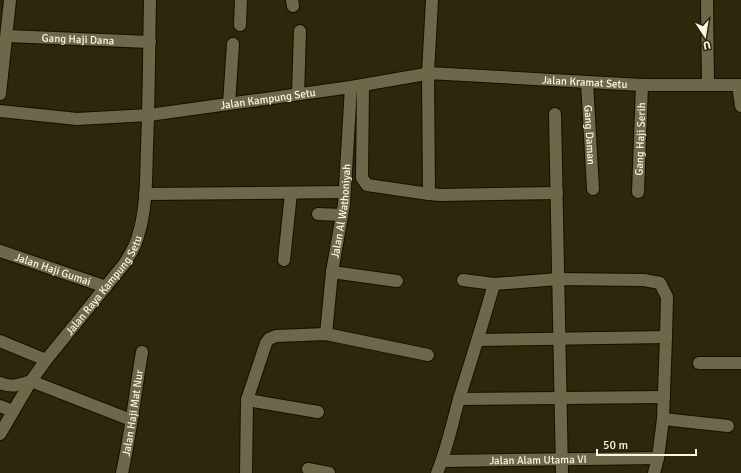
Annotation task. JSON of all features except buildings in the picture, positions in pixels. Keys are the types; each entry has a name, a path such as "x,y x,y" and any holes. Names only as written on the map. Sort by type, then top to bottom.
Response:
{"street":[{"path":"0,94 10,0"},
{"path":"148,115 150,0"},
{"path":"240,25 241,0"},
{"path":"429,194 428,73 432,0"},
{"path":"707,0 708,84"},
{"path":"298,94 300,31"},
{"name":"Gang Haji Dana","path":"7,36 150,42"},
{"path":"229,104 233,44"},
{"name":"Jalan Kramat Setu","path":"428,73 642,85 739,85"},
{"name":"Jalan Kampung Setu","path":"0,112 78,119 148,115 351,87 428,73"},
{"name":"Gang Daman","path":"587,82 593,188"},
{"path":"364,85 362,178 367,185 440,195 557,193"},
{"name":"Gang Haji Serih","path":"638,192 642,85"},
{"path":"739,85 741,106"},
{"name":"Jalan Al Wathoniyah","path":"326,334 332,272 342,215 351,87"},
{"path":"555,114 562,473"},
{"name":"Jalan Raya Kampung Setu","path":"0,434 31,381 46,360 125,263 133,250 141,225 145,194 148,115"},
{"path":"145,194 344,192"},
{"path":"284,260 291,193"},
{"path":"318,214 342,215"},
{"name":"Jalan Haji Gumai","path":"0,252 106,286"},
{"path":"332,272 397,281"},
{"path":"463,280 494,284 558,278 644,280 660,283 667,297 666,337 663,419 658,458 654,473"},
{"path":"437,473 442,461 494,284"},
{"path":"246,473 247,400 266,343 269,339 276,336 326,334 428,355"},
{"path":"478,340 666,337"},
{"path":"0,341 46,360"},
{"name":"Jalan Haji Mat Nur","path":"122,473 142,352"},
{"path":"699,363 741,363"},
{"path":"0,383 6,386 16,386 31,381 131,420"},
{"path":"459,399 664,397"},
{"path":"247,400 318,412"},
{"path":"0,406 13,411"},
{"path":"663,419 728,426"},
{"name":"Jalan Alam Utama VI","path":"442,461 658,458"},
{"path":"308,469 329,473"}]}
